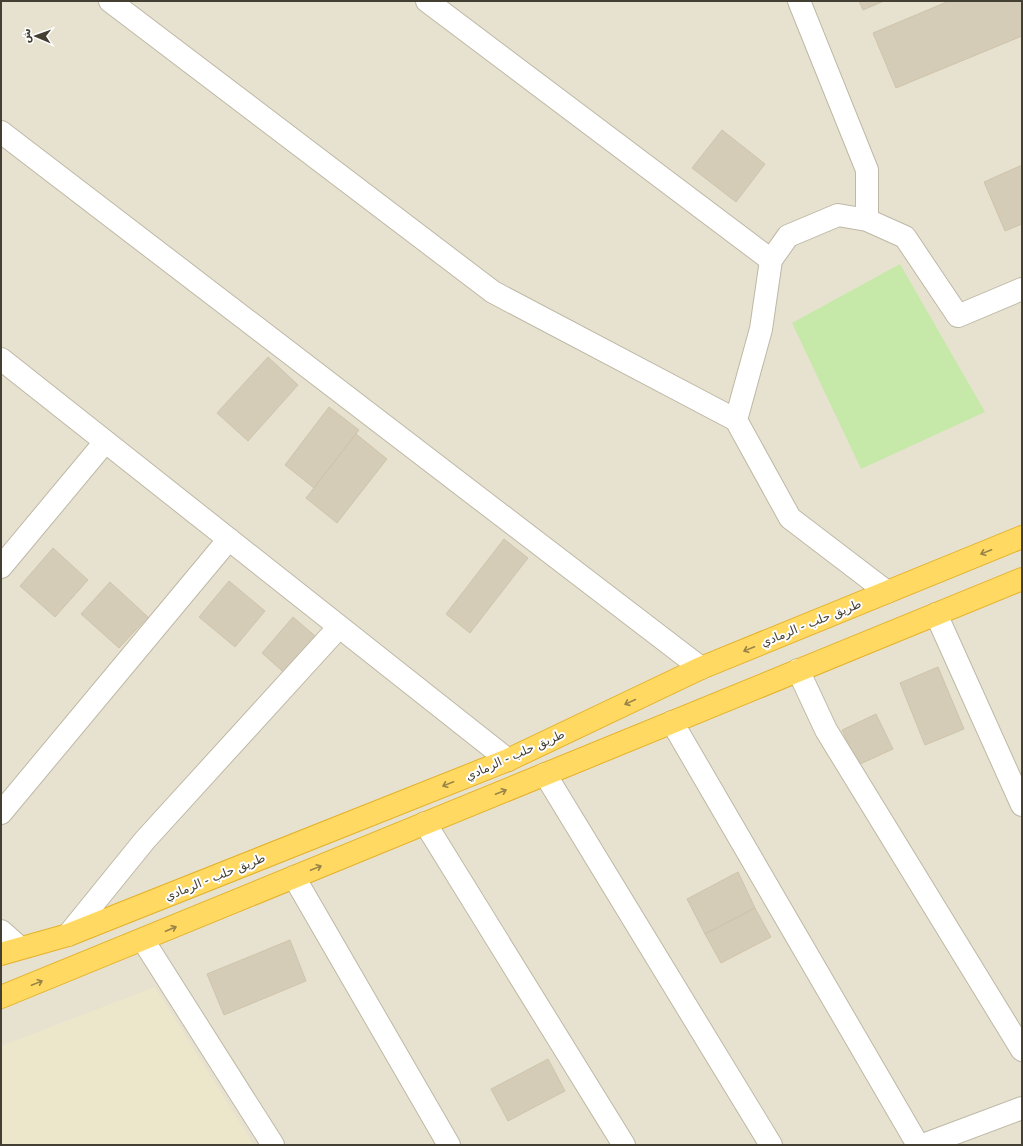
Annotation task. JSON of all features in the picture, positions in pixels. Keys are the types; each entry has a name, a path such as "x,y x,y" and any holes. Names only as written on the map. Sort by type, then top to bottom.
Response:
{"highway":[{"name":"طريق حلب - الرمادي","path":"11,951 68,935 508,760 701,668 1022,537"},
{"path":"1,997 1022,579"}],"street":[{"path":"110,1 493,292 736,420 790,518 887,592"},
{"path":"427,1 771,260"},
{"path":"798,1 867,170 867,220"},
{"path":"1,132 701,668"},
{"path":"736,420 761,329 771,260 788,236 838,215 867,220 905,237 958,316 1022,290"},
{"path":"1,359 508,760"},
{"path":"1,567 106,442"},
{"path":"1,813 229,539"},
{"path":"936,614 1022,805"},
{"path":"68,935 145,840 339,627"},
{"path":"798,670 826,730 1022,1050"},
{"path":"672,722 918,1145"},
{"path":"545,774 771,1145"},
{"path":"425,823 624,1145"},
{"path":"294,877 449,1145"},
{"path":"1,931 11,951"},
{"path":"143,940 273,1145"},
{"path":"923,1145 1022,1108"}],"shaded area":[{"path":"1,1 1022,1 1022,1145 1,1145"},
{"path":"155,987 254,1145 1,1145 1,1046"}],"green space":[{"path":"900,264 985,412 861,469 792,323"}],"building":[{"path":"859,1 884,1 863,10"},
{"path":"949,1 1022,1 1022,36 896,88 873,33"},
{"path":"722,130 765,164 736,202 692,168"},
{"path":"1022,165 1022,224 1005,231 984,182"},
{"path":"268,357 298,385 248,441 217,413"},
{"path":"329,407 359,430 314,488 285,465"},
{"path":"356,434 387,459 337,523 306,498"},
{"path":"504,539 528,558 470,633 446,614"},
{"path":"53,548 88,580 55,617 20,586"},
{"path":"229,581 265,611 235,647 199,617"},
{"path":"110,582 148,617 119,648 81,614"},
{"path":"293,617 321,641 290,678 262,653"},
{"path":"938,667 964,729 925,745 900,683"},
{"path":"876,714 893,749 858,765 842,730"},
{"path":"738,872 755,908 705,934 687,899"},
{"path":"755,908 771,937 721,963 705,934"},
{"path":"290,940 306,981 224,1015 207,974"},
{"path":"548,1059 565,1091 508,1121 491,1089"}]}
